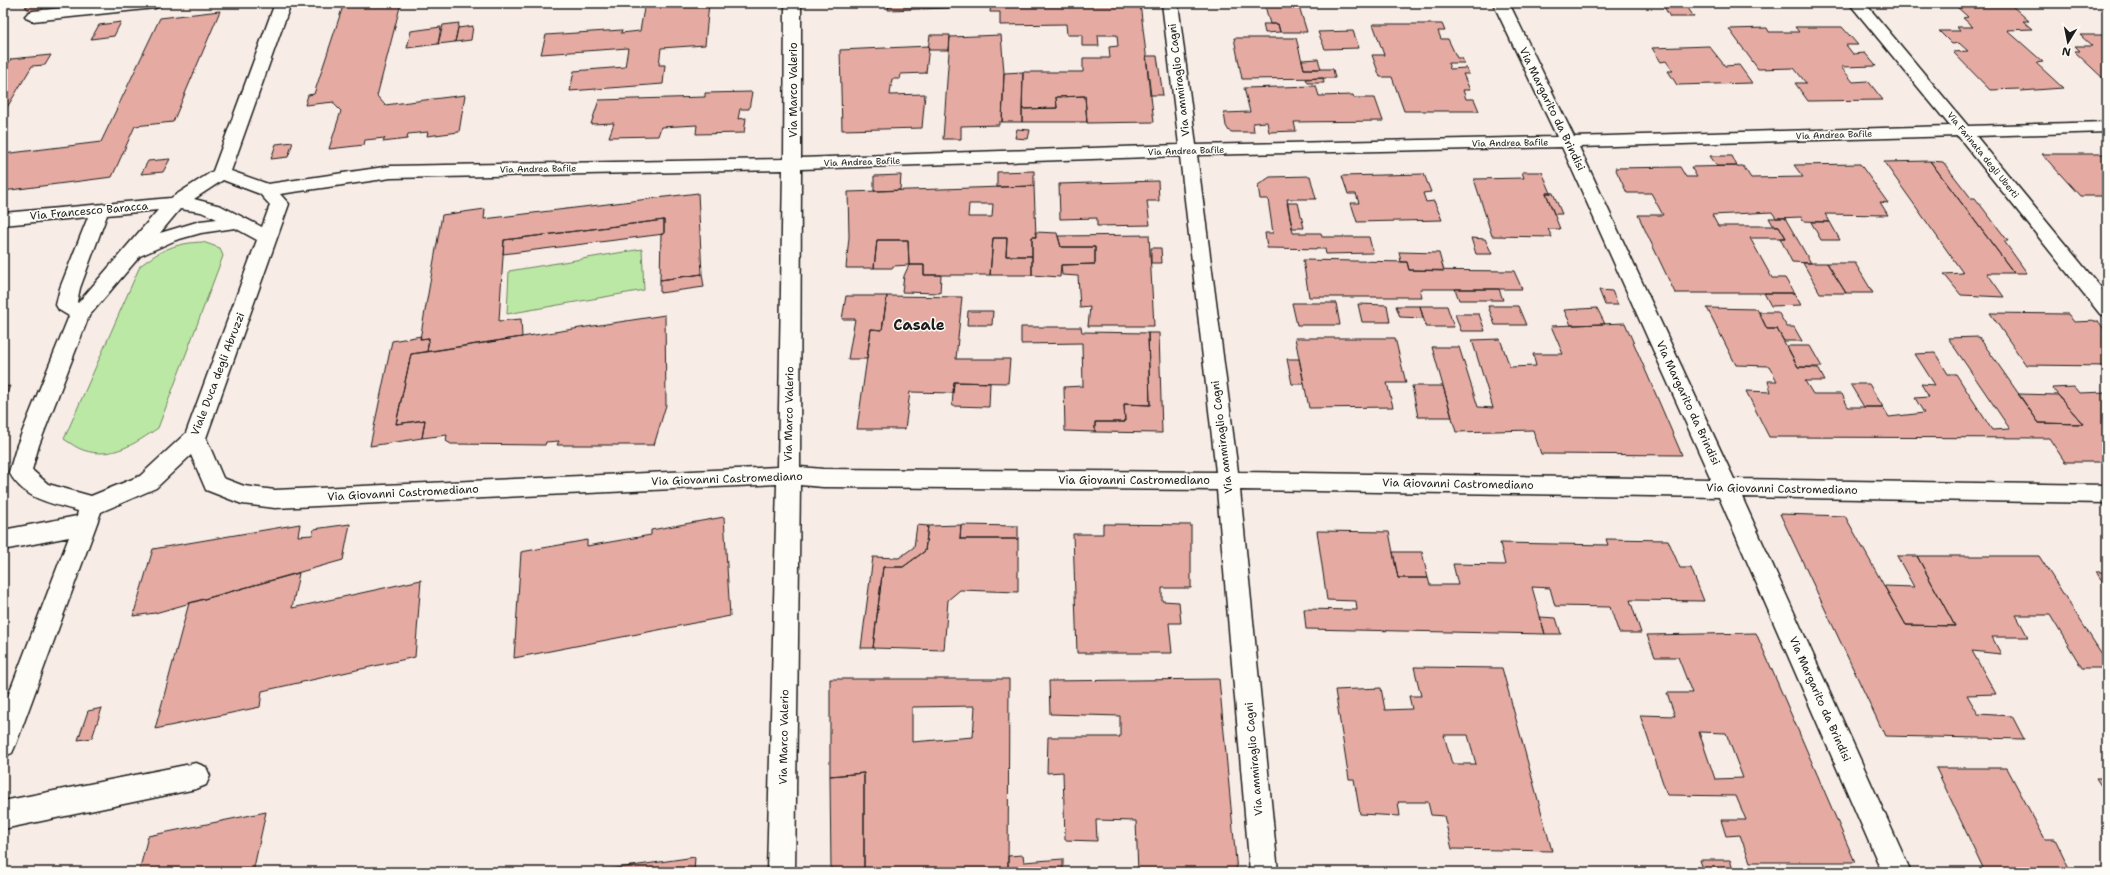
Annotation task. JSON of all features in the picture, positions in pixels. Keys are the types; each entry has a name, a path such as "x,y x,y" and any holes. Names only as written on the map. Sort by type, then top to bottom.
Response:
{"street":[{"path":"33,16 155,3"},
{"path":"3,744 89,515 40,491 20,472 28,445 80,313 134,252 153,226 175,203 220,174 283,3"},
{"name":"Via Marco Valerio","path":"782,872 793,164 793,3"},
{"name":"Via ammiraglio Cagni","path":"1170,3 1228,480 1264,872"},
{"name":"Via Margarito da Brindisi","path":"1501,3 1569,142 1727,488 1897,872"},
{"name":"Via Farinata degli Uberti","path":"1857,3 1964,132 2107,309"},
{"name":"Via Andrea Bafile","path":"266,190 391,172 793,164 1187,151 1964,132 2107,127"},
{"name":"Viale Duca degli Abruzzi","path":"3,540 89,515 148,482 195,438 280,204 266,190 239,179 220,174"},
{"path":"175,203 195,204 214,208 268,238"},
{"name":"Via Francesco Baracca","path":"3,219 175,203"},
{"path":"80,313 66,305 70,288 100,210"},
{"path":"134,252 170,236 200,227 238,222"},
{"name":"Via Giovanni Castromediano","path":"195,438 214,484 242,495 275,499 789,475 831,478 1228,480 2107,494"},
{"path":"3,815 196,776"}],"green space":[{"path":"203,242 220,248 223,256 158,428 132,444 114,451 94,453 76,447 64,439 140,266 162,251 185,244"},
{"path":"642,249 644,290 507,314 509,271"}],"building":[{"path":"35,3 44,6 42,9 34,13 25,7"},
{"path":"344,3 401,3 377,96 385,105 465,95 459,132 427,136 428,132 408,134 407,139 383,142 385,138 365,140 364,145 329,149 341,111 334,104 334,102 305,105 308,95 314,94"},
{"path":"645,3 709,3 705,45 661,48 659,65 665,65 663,84 570,91 574,71 625,67 628,48 541,54 546,35 622,30 621,33 640,31"},
{"path":"889,3 950,3 949,8 888,10"},
{"path":"991,3 1140,3 1154,122 1087,123 1085,96 1056,97 1057,108 1022,109 1023,72 1083,72 1083,58 1110,58 1109,47 1118,46 1117,35 1098,35 1099,46 1082,46 1082,35 1067,35 1066,24 1000,25 1000,12 990,12"},
{"path":"1254,3 1298,3 1307,32 1280,32 1278,24 1270,24 1265,6 1255,7"},
{"path":"1934,3 1984,3 1986,5 2010,4 2029,21 2023,21 2032,29 2007,30 2043,62 2036,63 2063,88 2021,91 2019,89 1990,90 1953,52 1968,51 1959,43 1952,44 1939,31 1960,31 1957,27 1973,27 1963,18 1968,17 1956,6 1937,6"},
{"path":"1663,5 1686,5 1694,17 1670,17"},
{"path":"220,11 173,122 135,126 112,177 3,191 3,154 101,142 160,18"},
{"path":"121,22 114,36 91,39 99,25"},
{"path":"459,23 455,42 438,44 443,25"},
{"path":"1263,24 1278,24 1280,32 1265,33"},
{"path":"1373,24 1442,24 1445,31 1438,31 1441,39 1448,39 1457,58 1462,58 1464,63 1448,63 1450,69 1466,68 1469,74 1463,74 1470,90 1463,90 1466,99 1474,99 1479,111 1404,111 1392,77 1380,77 1372,55 1384,55"},
{"path":"473,26 471,40 455,42 458,28"},
{"path":"441,27 438,44 407,48 411,31"},
{"path":"1795,27 1842,27 1858,45 1846,45 1853,54 1865,53 1876,66 1841,67 1853,82 1868,81 1883,100 1808,101 1795,83 1806,83 1794,68 1758,69 1729,29 1767,28 1769,32 1799,32"},
{"path":"1353,31 1359,48 1325,49 1318,32"},
{"path":"930,35 950,35 949,50 928,50"},
{"path":"1001,35 1004,73 1002,122 999,122 999,125 961,126 961,139 943,139 950,37"},
{"path":"2080,35 2107,35 2107,82 2074,51 2080,51 2075,46 2092,46"},
{"path":"1234,38 1296,38 1304,69 1333,69 1335,78 1242,79"},
{"path":"929,46 926,73 901,74 900,79 892,79 890,95 925,94 922,128 842,130 840,50"},
{"path":"1709,46 1725,66 1739,65 1752,83 1677,85 1668,71 1673,71 1666,61 1661,62 1652,48"},
{"path":"51,55 45,65 32,66 3,114 3,72 11,59"},
{"path":"1146,56 1157,56 1163,95 1150,95"},
{"path":"1318,59 1321,69 1304,69 1302,60"},
{"path":"1023,72 1022,122 1002,122 1004,73"},
{"path":"1323,78 1324,83 1308,83 1306,79"},
{"path":"1316,86 1319,96 1353,95 1354,98 1375,98 1383,121 1294,122 1296,131 1269,132 1267,122 1253,123 1254,132 1232,132 1229,131 1226,126 1224,113 1250,112 1244,88"},
{"path":"752,92 749,109 740,109 738,119 746,118 744,133 696,134 697,125 661,127 658,136 609,137 614,123 591,124 599,100 705,97 705,93"},
{"path":"1085,96 1087,122 1022,122 1022,109 1057,108 1056,97"},
{"path":"1017,129 1030,130 1028,139 1015,138"},
{"path":"293,142 288,157 271,159 276,144"},
{"path":"2042,154 2107,154 2107,196 2080,196"},
{"path":"1710,156 1732,156 1737,166 1717,166"},
{"path":"170,159 163,172 141,174 148,161"},
{"path":"1930,161 1943,162 1971,198 1975,198 2008,241 2004,241 2027,273 2014,273"},
{"path":"1930,161 2014,273 1987,273 2004,297 1961,295 1944,274 1963,273 1884,162"},
{"path":"1860,164 1888,203 1880,202 1888,215 1825,214 1830,222 1803,221 1801,217 1776,218 1772,212 1712,215 1718,226 1779,226 1786,238 1750,238 1772,278 1785,278 1794,293 1675,293 1638,215 1663,215 1651,193 1627,193 1615,168 1680,167 1686,177 1697,177 1691,167 1743,166 1751,178 1803,177 1794,165"},
{"path":"1034,171 1034,186 997,187 997,172"},
{"path":"1522,172 1542,172 1551,193 1546,193 1560,229 1548,229 1552,237 1492,236 1474,179 1524,178"},
{"path":"1424,174 1431,192 1423,193 1426,202 1434,201 1442,220 1357,222 1351,203 1359,203 1356,194 1348,194 1342,176"},
{"path":"901,175 900,190 874,191 874,176"},
{"path":"1310,176 1316,199 1287,199 1293,233 1321,233 1322,237 1369,237 1373,253 1326,254 1325,249 1267,248 1265,233 1273,233 1268,199 1260,199 1258,185 1270,177"},
{"path":"1158,181 1159,201 1147,201 1150,225 1097,226 1097,218 1060,219 1059,184"},
{"path":"1034,186 1036,237 1032,237 1032,256 1006,256 1007,238 993,238 990,275 924,275 924,265 909,265 908,240 877,240 874,268 846,268 849,237 848,192","holes":["969,204 993,204 992,217 968,217"]},
{"path":"698,193 702,274 660,280 661,234 664,234 664,220 504,240 499,321 521,319 522,337 427,352 429,338 420,339 442,215 485,209 484,219"},
{"path":"1546,193 1553,193 1562,214 1554,214"},
{"path":"1287,203 1298,203 1304,228 1292,228"},
{"path":"1769,218 1785,218 1811,263 1792,262 1780,238 1786,238 1779,226 1773,225"},
{"path":"664,220 664,234 503,254 504,240"},
{"path":"1811,222 1830,222 1840,240 1821,240"},
{"path":"1035,232 1057,233 1061,247 1095,247 1095,264 1061,265 1060,277 1032,275 1032,237 1036,237"},
{"path":"1149,235 1154,326 1088,326 1090,307 1080,308 1078,276 1062,275 1061,265 1095,264 1095,247 1061,247 1058,236"},
{"path":"993,238 1007,238 1006,256 1032,256 1032,275 990,275"},
{"path":"1471,238 1485,239 1492,254 1476,254"},
{"path":"877,240 908,240 909,265 893,266 893,268 874,268"},
{"path":"1151,248 1161,248 1162,263 1151,263"},
{"path":"1399,252 1439,253 1444,271 1409,270 1407,262 1401,262"},
{"path":"1303,260 1407,262 1409,270 1514,271 1522,289 1420,289 1422,297 1309,297"},
{"path":"1803,263 1827,263 1846,293 1820,293"},
{"path":"1827,263 1855,263 1873,293 1846,293"},
{"path":"909,265 924,265 924,275 941,275 940,293 902,292 904,276"},
{"path":"702,274 704,287 660,293 660,280"},
{"path":"1455,289 1499,289 1503,300 1459,300"},
{"path":"1599,290 1612,291 1618,305 1605,305"},
{"path":"1764,293 1794,293 1801,305 1771,306"},
{"path":"846,296 887,296 882,330 871,329 867,359 848,359 855,319 842,319"},
{"path":"887,296 962,297 956,359 1010,359 1008,383 954,382 953,393 910,392 905,429 857,429 871,329 882,330"},
{"path":"1292,303 1336,303 1340,325 1297,325"},
{"path":"1358,304 1387,305 1390,322 1362,322"},
{"path":"1396,306 1420,306 1423,318 1400,317"},
{"path":"1420,306 1447,306 1454,327 1426,327"},
{"path":"1488,306 1518,306 1526,325 1495,325"},
{"path":"1597,308 1605,324 1571,325 1564,310"},
{"path":"1707,308 1757,309 1767,329 1777,329 1798,367 1818,368 1825,381 1805,381 1813,394 1842,394 1848,407 1883,407 1889,417 1924,413 1915,398 1929,397 1921,384 1935,385 1915,354 1935,353 1948,374 1956,374 1992,430 2010,429 1948,338 1979,337 2039,423 2083,424 2052,388 2074,387 2079,393 2107,392 2107,462 2065,462 2049,438 1769,437 1746,391 1771,392 1768,381 1777,381 1769,366 1736,365"},
{"path":"968,311 993,311 992,325 967,325"},
{"path":"1759,312 1778,312 1787,327 1794,327 1802,341 1784,341 1777,329 1767,329"},
{"path":"1990,313 2068,314 2074,322 2098,321 2107,333 2107,366 2026,365"},
{"path":"1455,314 1479,314 1485,331 1461,331"},
{"path":"665,315 666,405 654,445 557,445 559,441 546,442 545,445 451,444 446,441 447,435 422,438 425,420 396,424 411,354"},
{"path":"1625,323 1682,455 1541,454 1533,430 1456,432 1432,347 1459,347 1478,407 1493,408 1472,340 1500,339 1510,367 1536,366 1533,354 1563,354 1551,326"},
{"path":"1021,327 1081,327 1082,332 1148,333 1150,405 1124,404 1125,422 1095,422 1095,432 1065,431 1064,387 1083,386 1082,343 1021,344"},
{"path":"1148,333 1159,333 1162,433 1095,432 1095,422 1125,422 1124,404 1150,405"},
{"path":"421,336 420,339 429,338 427,352 411,354 396,424 425,420 422,438 370,446 392,341"},
{"path":"1295,338 1395,338 1406,383 1387,383 1393,407 1309,408"},
{"path":"1787,346 1810,346 1822,367 1798,367"},
{"path":"1287,359 1299,359 1304,384 1292,384"},
{"path":"954,382 990,383 989,407 952,406"},
{"path":"1850,384 1869,384 1883,407 1864,407"},
{"path":"10,386 3,401 3,387"},
{"path":"1412,386 1443,386 1452,417 1418,417"},
{"path":"2018,394 2058,395 2083,424 2039,423"},
{"path":"1780,514 1845,516 1906,625 1955,626 1917,556 2039,556 2107,662 2107,668 2082,668 2050,615 2016,615 2028,637 1992,637 2001,654 1972,651 1996,694 1967,695 1978,714 2012,716 2024,739 1885,736"},
{"path":"724,517 730,616 514,658 521,552 587,540 587,546 651,535 651,530"},
{"path":"300,524 298,536 312,535 314,529 350,524 343,560 155,613 133,616 153,549"},
{"path":"1103,524 1191,525 1191,588 1162,588 1162,601 1179,602 1181,623 1169,623 1172,653 1077,653 1073,534 1103,534"},
{"path":"917,525 928,526 925,551 903,567 883,567 873,648 861,648 873,557 899,558 914,547"},
{"path":"961,525 960,539 1018,539 1018,592 960,590 948,600 944,650 873,648 883,567 903,567 925,551 928,526"},
{"path":"961,525 1018,526 1018,539 960,539"},
{"path":"1317,531 1389,532 1398,578 1428,578 1430,585 1458,585 1453,564 1505,565 1500,543 1608,545 1606,539 1668,540 1680,568 1691,568 1704,601 1630,600 1641,633 1619,633 1610,607 1555,606 1550,588 1532,587 1545,634 1306,629 1304,609 1357,610 1356,601 1327,600"},
{"path":"1393,552 1422,552 1428,578 1398,578"},
{"path":"1897,556 1917,556 1955,626 1906,625 1884,586 1914,587"},
{"path":"2096,572 2107,572 2107,588"},
{"path":"299,573 292,608 421,580 415,657 262,691 260,707 155,729 189,603"},
{"path":"1540,617 1556,618 1561,634 1545,634"},
{"path":"1756,633 1855,862 1750,862 1740,835 1726,836 1721,820 1746,820 1736,796 1667,795 1640,715 1675,716 1667,693 1692,693 1678,657 1655,657 1647,635","holes":["1699,732 1726,733 1743,778 1715,779"]},
{"path":"1414,667 1502,668 1552,851 1452,849 1444,816 1431,815 1428,802 1398,802 1400,816 1360,814 1354,779 1349,779 1335,690 1381,688 1385,710 1412,709 1409,696 1421,696","holes":["1444,735 1468,735 1476,764 1452,764"]},
{"path":"830,679 1009,679 1008,872 864,872 864,773 830,776","holes":["975,706 973,737 912,742 912,707"]},
{"path":"1219,679 1237,872 1138,872 1136,821 1096,820 1097,841 1065,840 1063,772 1047,773 1048,737 1120,737 1120,716 1050,714 1049,681"},
{"path":"102,708 92,738 78,740 88,711"},
{"path":"1936,768 2007,768 2045,839 2055,839 2071,872 1985,872"},
{"path":"864,773 864,872 831,872 830,776"},
{"path":"2096,778 2107,778 2107,795"},
{"path":"266,812 253,872 139,872 148,836"},
{"path":"1023,855 1024,862 1063,859 1063,870 1099,869 1099,872 1008,872 1008,856"},
{"path":"695,857 694,872 590,872"},
{"path":"1700,860 1730,860 1734,872 1704,872"}],"district":[{"name":"Casale","path":"919,325"}]}
